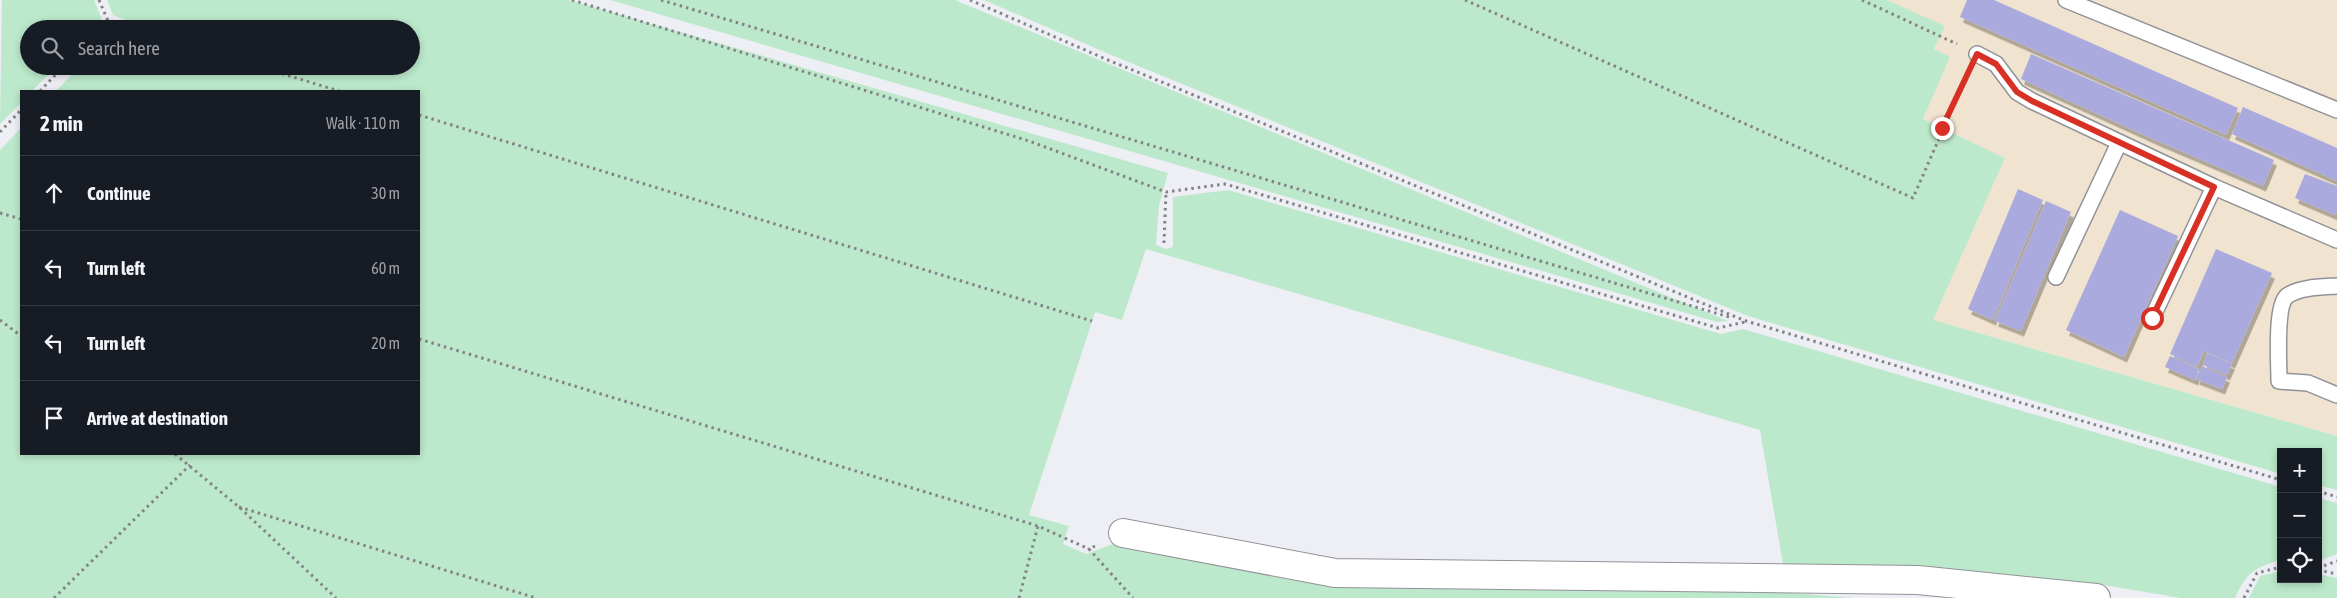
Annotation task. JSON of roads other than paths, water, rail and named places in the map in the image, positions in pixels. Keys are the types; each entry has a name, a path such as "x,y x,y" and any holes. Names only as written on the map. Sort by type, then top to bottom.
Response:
{"street":[{"path":"1122,533 1335,573 1918,580 2005,593 2096,598"}],"lane":[{"path":"2066,0 2337,110"},
{"path":"1977,54 1996,64 2017,92 2119,143 2214,187 2337,240"},
{"path":"2056,277 2119,143"},
{"path":"2152,318 2214,187"},
{"path":"2337,286 2301,290 2287,297 2280,307 2279,381 2308,383 2337,396"}]}
